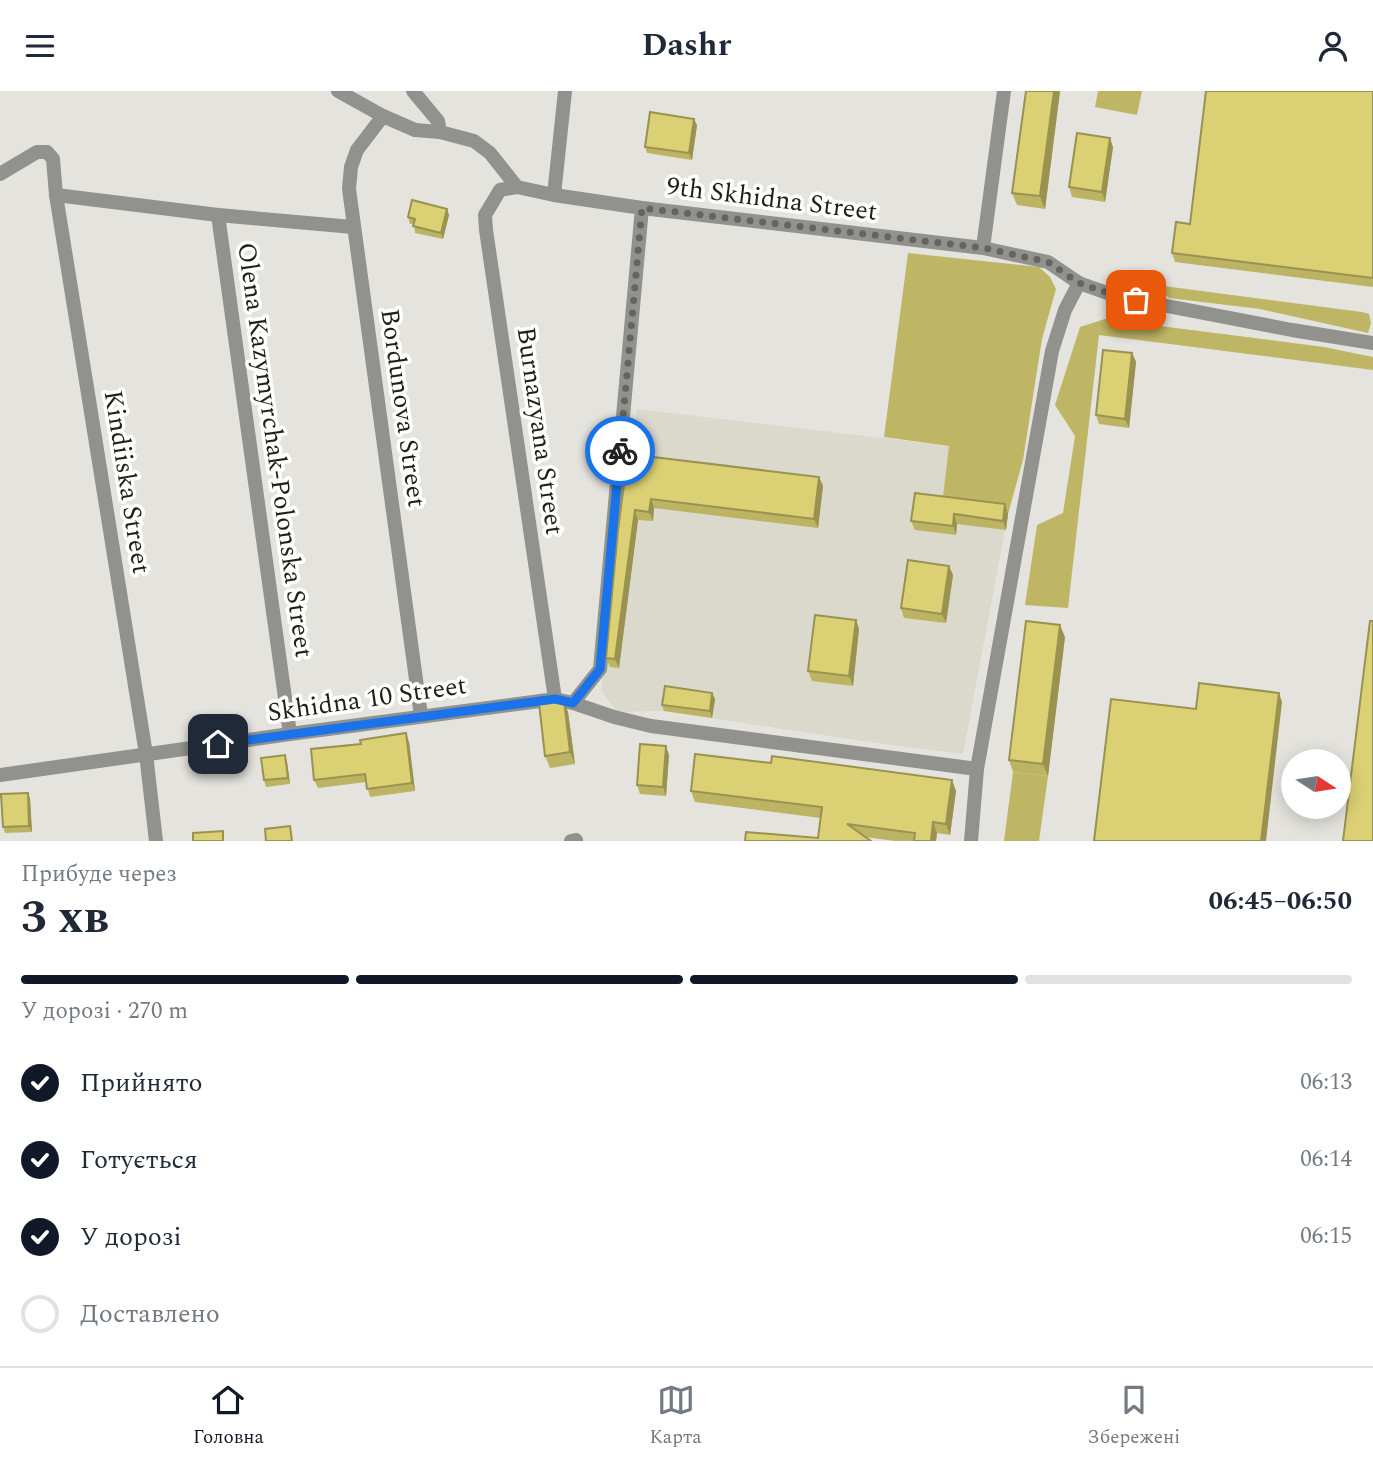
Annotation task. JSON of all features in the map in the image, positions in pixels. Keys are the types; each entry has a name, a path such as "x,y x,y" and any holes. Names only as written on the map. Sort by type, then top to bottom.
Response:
{"street":[{"path":"338,91 415,130 440,132 474,141 490,153 517,187"},
{"path":"413,91 438,121 440,132"},
{"path":"554,195 565,91"},
{"path":"1003,91 984,248 1048,262 1079,283 1111,294 1162,306 1373,343"},
{"name":"Bordunova Street","path":"383,116 357,150 351,167 349,189 421,716"},
{"name":"Kindiiska Street","path":"0,174 42,151 47,152 53,159 56,195 146,754 156,841"},
{"name":"9th Skhidna Street","path":"517,187 642,208 984,248"},
{"name":"Burnazyana Street","path":"517,187 500,190 485,215 486,230 555,699"},
{"name":"Olena Kazymyrchak-Polonska Street","path":"56,195 218,215 353,227"},
{"path":"573,703 600,669 642,208"},
{"name":"Olena Kazymyrchak-Polonska Street","path":"218,215 290,734"},
{"path":"971,841 977,769 1052,351 1065,310 1079,283"},
{"name":"Skhidna 10 Street","path":"0,775 555,699 651,726 977,769"}],"shaded area":[{"path":"1098,91 1142,91 1137,115 1095,107"},
{"path":"908,253 1039,267 1050,277 1056,289 1042,339 1023,460 1008,514 942,505 949,446 884,437"},
{"path":"1156,285 1362,312 1369,314 1371,323 1368,333 1260,309 1169,298"},
{"path":"1105,319 1324,347 1373,357 1373,370 1099,335 1068,608 1025,605 1037,525 1063,513 1075,436 1055,405 1080,327"},
{"path":"637,409 949,446 1008,514 963,754 664,711 617,712 601,690"},
{"path":"1013,772 1048,776 1039,841 1004,841"}],"building":[{"path":"1026,91 1054,91 1040,196 1012,193"},
{"path":"1206,91 1373,91 1373,278 1172,253 1176,222 1190,224"},
{"path":"650,112 694,119 689,153 645,147"},
{"path":"1077,133 1110,138 1102,192 1069,187"},
{"path":"412,200 447,209 441,233 413,226 415,219 408,217"},
{"path":"1103,350 1132,353 1125,419 1096,415"},
{"path":"628,454 819,477 814,519 651,499 649,512 635,510 615,659 606,658"},
{"path":"915,493 1005,504 1003,521 954,514 953,526 911,521"},
{"path":"908,560 949,566 942,614 901,608"},
{"path":"815,615 856,620 849,676 808,671"},
{"path":"1026,621 1060,625 1043,764 1009,760"},
{"path":"1370,621 1373,621 1373,841 1343,841 1346,819 1351,819 1351,776"},
{"path":"1199,683 1279,693 1261,841 1094,841 1111,699 1196,709"},
{"path":"665,686 712,693 710,711 662,705"},
{"path":"564,700 570,752 545,756 539,703"},
{"path":"406,733 412,783 367,789 365,774 314,780 311,749 361,744 360,740"},
{"path":"640,744 666,746 663,787 637,785"},
{"path":"695,754 771,763 772,756 952,780 946,824 933,822 931,841 914,841 915,833 847,824 871,841 745,841 746,832 818,838 822,807 691,791"},
{"path":"285,755 288,778 264,780 261,758"},
{"path":"28,793 29,826 3,827 1,794"},
{"path":"290,826 292,841 266,841 265,829"},
{"path":"223,831 223,841 193,841 193,833"}],"way so far":[{"path":"620,451 642,208 984,248 1048,262 1079,283 1136,300"}],"route":[{"path":"218,744 555,699 573,703 600,669 620,451"}]}
